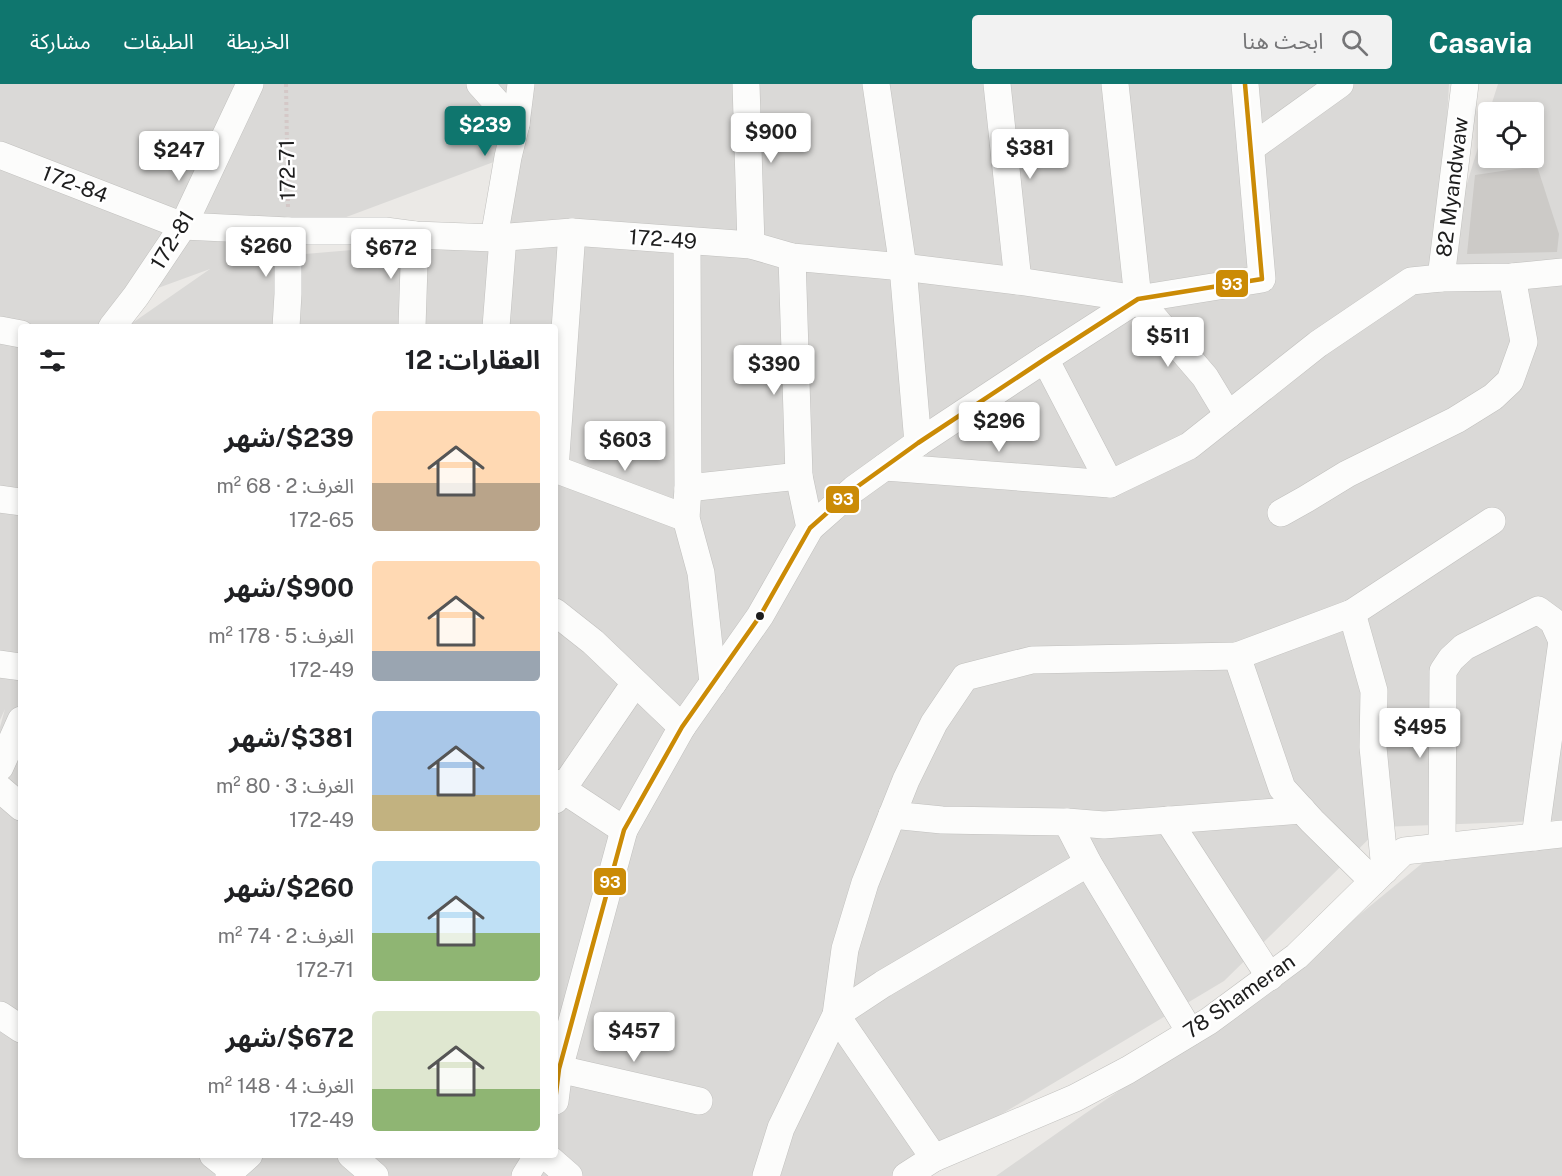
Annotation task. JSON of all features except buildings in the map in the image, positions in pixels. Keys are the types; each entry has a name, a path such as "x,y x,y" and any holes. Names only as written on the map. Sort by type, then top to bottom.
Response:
{"street":[{"name":"172-81","path":"114,324 183,226 250,84"},
{"path":"480,84 516,124"},
{"path":"496,324 499,238 508,157 516,124 521,84"},
{"path":"746,84 752,245"},
{"path":"876,84 903,267 918,443"},
{"path":"997,84 1018,281"},
{"path":"1114,84 1138,299 1205,377 1228,415"},
{"path":"558,1077 624,830 682,728 760,616 810,528 854,489 918,443 1138,299 1262,279 1245,84"},
{"name":"82 Myandwaw","path":"1466,84 1441,278 1512,277 1562,272"},
{"path":"1251,148 1336,86"},
{"name":"172-84","path":"0,155 183,226"},
{"name":"172-49","path":"183,226 288,231 385,231 415,236 499,238 572,232 752,245 792,257 903,267 1138,299"},
{"name":"172-71","path":"286,324 288,231"},
{"path":"558,427 572,232"},
{"path":"412,324 415,236"},
{"path":"687,241 688,488 686,519 700,573 713,683"},
{"path":"792,257 798,476 810,528"},
{"path":"1281,513 1355,470 1456,420 1493,398 1510,381 1524,342 1512,277"},
{"path":"885,467 1110,484 1189,446 1318,344 1411,280 1441,278"},
{"path":"0,330 18,333"},
{"path":"1045,359 1110,484"},
{"path":"558,470 686,519"},
{"path":"688,488 798,476"},
{"path":"0,499 18,502"},
{"path":"766,1176 781,1128 836,1015 845,949 865,883 892,815 934,723 965,677 1032,660 1238,656 1352,613 1492,521"},
{"path":"1442,847 1443,671 1451,659 1464,648 1538,610 1553,621 1562,641 1535,837"},
{"path":"1352,613 1374,691 1373,747 1379,876"},
{"path":"558,614 593,642 682,728"},
{"path":"1238,656 1282,788 1302,810 1379,876"},
{"path":"0,664 18,667"},
{"path":"558,789 635,683"},
{"path":"0,767 18,727"},
{"path":"0,789 18,804"},
{"path":"558,791 624,830"},
{"path":"892,815 942,820 1067,822 1104,825 1302,810"},
{"path":"1168,820 1270,976"},
{"path":"1067,822 1088,863 1190,1032"},
{"name":"78 Shameran","path":"906,1176 934,1158 1075,1098 1128,1070 1209,1021 1298,956 1404,851 1562,834"},
{"path":"836,1015 1088,863"},
{"path":"0,1015 18,1027"},
{"path":"836,1015 934,1158"},
{"path":"559,1069 699,1101"},
{"path":"354,1158 375,1176"},
{"path":"525,1176 536,1158"},
{"path":"548,1158 569,1176"}],"path":[{"name":"172-71","path":"286,84 288,231"}],"shaded area":[{"path":"0,84 1449,84 1440,237 1441,268 1478,148 1478,168 1544,168 1544,102 1492,102 1498,84 1562,84 1562,820 1381,827 1224,981 898,1176 0,1176 0,727 5,709 0,720","holes":["507,157 494,238 234,259"]},
{"path":"1562,834 1562,1176 996,1176 1263,994 1442,847"}],"transit line":[{"name":"93","path":"558,1077 624,830 682,727 760,616 810,528 854,489 918,443 1138,299 1262,279 1245,84"}]}
